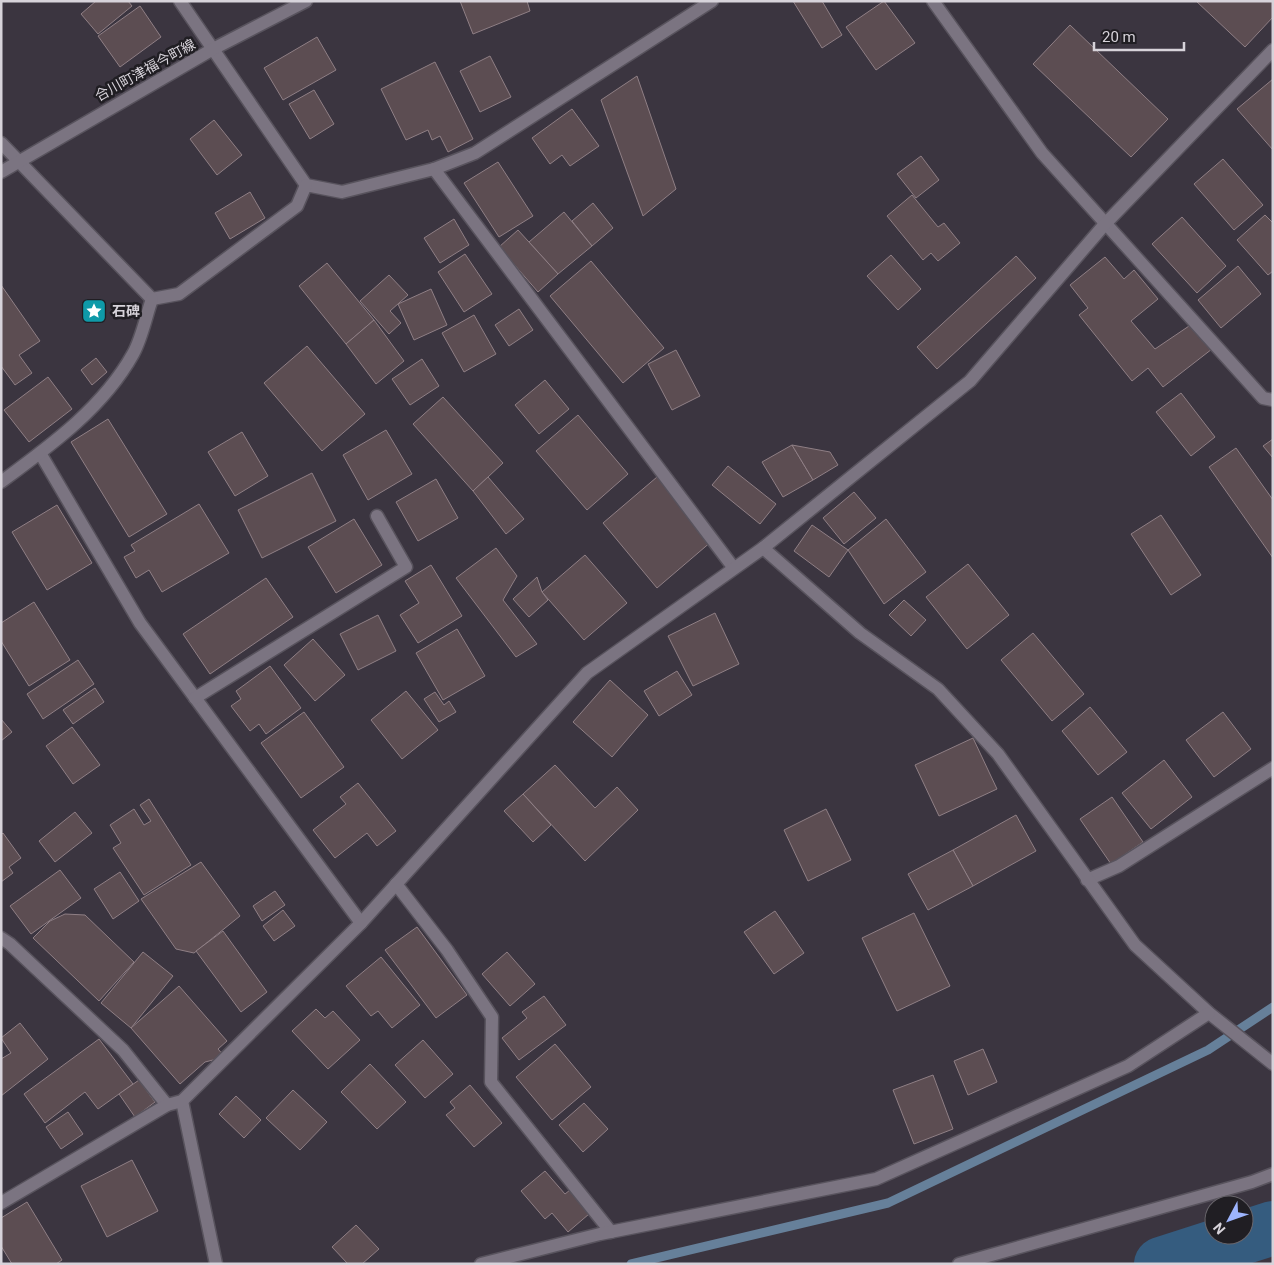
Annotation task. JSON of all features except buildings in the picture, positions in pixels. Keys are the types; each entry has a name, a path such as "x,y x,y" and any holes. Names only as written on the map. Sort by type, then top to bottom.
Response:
{"street":[{"path":"180,1 306,185 342,192 434,169 475,153 712,1"},
{"name":"合川町津福今町線","path":"1,172 17,160 213,49 306,1"},
{"path":"933,1 1042,152 1263,398 1273,400"},
{"path":"1,1203 167,1105 182,1101 361,923 587,673 733,567 763,548 970,381 1105,224 1273,50"},
{"path":"1,143 152,299"},
{"path":"434,169 733,567"},
{"path":"152,299 179,294 297,206 306,185"},
{"path":"1,482 40,453 100,400 134,353 152,299"},
{"path":"40,453 140,623 361,923"},
{"path":"195,698 406,567 377,516"},
{"path":"763,548 860,633 938,689 998,754 1135,945 1209,1013 1273,1064"},
{"path":"1087,880 1119,866 1273,768"},
{"path":"396,884 447,950 492,1016 491,1082 611,1232"},
{"path":"1,938 10,944 123,1050 167,1105"},
{"path":"481,1264 611,1232 876,1179 1128,1066 1209,1013"},
{"path":"182,1101 216,1264"},
{"path":"959,1264 1252,1182 1273,1174"}],"waterway":[{"path":"631,1264 888,1203 1208,1050 1273,1007"},
{"path":"1161,1264 1273,1228"}],"place":[{"name":"石碑","path":"94,311"}]}
